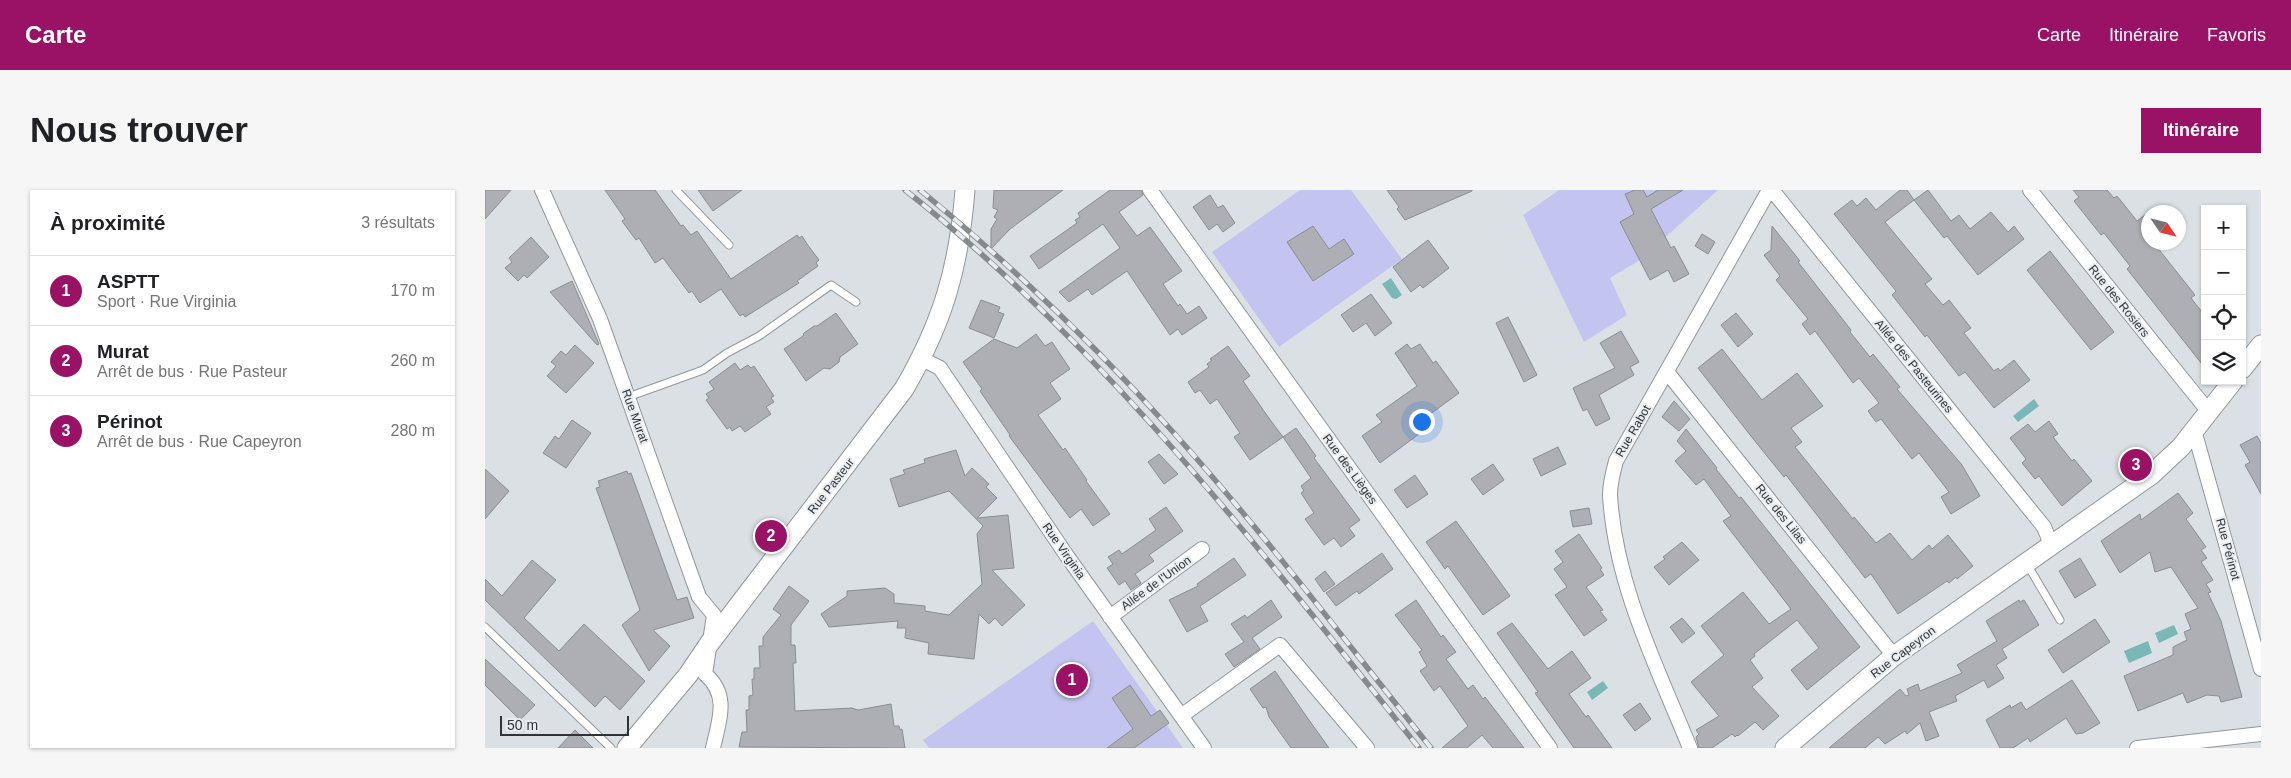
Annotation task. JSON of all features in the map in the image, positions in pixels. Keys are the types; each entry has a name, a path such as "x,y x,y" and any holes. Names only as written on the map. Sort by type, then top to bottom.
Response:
{"street":[{"name":"Rue Pasteur","path":"627,748 688,676 709,644 883,420 922,359 940,317 953,276 961,236 965,190"},
{"name":"Rue des Lièges","path":"1150,190 1550,748"},
{"name":"Rue Rabot","path":"1690,748 1628,595 1610,494 1616,461 1770,190"},
{"name":"Allée des Pasteurines","path":"1770,190 2044,527 2051,544"},
{"name":"Rue des Rosiers","path":"2030,190 2209,412"},
{"name":"Rue Murat","path":"547,192 600,319 699,597 714,615 705,674 712,680 718,691 722,708 713,748"},
{"path":"2246,364 2261,345"},
{"name":"Rue Virginia","path":"922,359 939,368 1062,549 1204,748"},
{"name":"Rue des Lilas","path":"1667,372 1894,656"},
{"name":"Rue Capeyron","path":"1785,748 1894,656 2166,463 2230,385"},
{"name":"Rue Périnot","path":"2194,430 2261,665"},
{"name":"Allée de l'Union","path":"1110,617 1203,549"},
{"path":"1181,716 1280,645 1367,748"},
{"path":"2137,748 2261,734"}],"lane":[{"path":"676,190 729,245"},
{"path":"628,397 703,370 727,353 759,336 831,285 857,302"},
{"path":"2026,562 2060,620"},
{"path":"485,627 611,748"}],"shaded area":[{"path":"1300,190 1351,190 1402,259 1279,347 1212,252"},
{"path":"1559,190 1718,190 1640,260 1610,278 1627,315 1584,342 1523,215"},
{"path":"1391,278 1402,295 1396,299 1392,298 1382,284"},
{"path":"2034,399 2039,406 2018,422 2013,416"},
{"path":"1093,621 1183,748 929,748 923,740"},
{"path":"2174,625 2178,634 2159,643 2155,633"},
{"path":"2148,641 2152,653 2129,663 2124,651"},
{"path":"1603,681 1608,688 1592,700 1587,692"}],"building":[{"path":"485,190 511,190 485,219"},
{"path":"605,190 655,190 681,226 683,225 691,235 697,231 731,279 797,235 799,238 802,236 819,260 816,263 818,266 797,281 799,283 745,317 743,314 740,316 721,289 700,303 692,291 689,293 663,258 655,263 639,238 636,240 622,221 625,219"},
{"path":"698,190 742,190 713,211"},
{"path":"994,190 1063,190 1010,229 991,249 991,229 997,219 994,217 998,210 993,208"},
{"path":"1110,190 1141,190 1143,195 1119,212 1137,236 1150,227 1182,271 1163,284 1178,306 1180,304 1187,314 1199,306 1207,318 1182,335 1178,329 1170,335 1127,271 1092,295 1088,289 1069,302 1059,292 1120,248 1103,224 1039,269 1030,256 1077,223 1075,220 1080,217 1078,213"},
{"path":"1387,190 1472,191 1405,220 1397,209 1399,207"},
{"path":"1635,190 1643,190 1647,197 1658,190 1683,190 1651,209 1671,248 1674,246 1689,274 1674,282 1668,270 1650,280 1620,222 1634,214 1625,194"},
{"path":"1900,190 1907,190 1914,200 1885,222 1932,279 1925,284 1943,305 1949,300 1971,328 1964,333 1994,371 1998,368 2000,371 2014,360 2030,380 1994,408 1965,372 1959,376 1927,335 1925,337 1892,295 1896,291 1834,214 1852,200 1857,206 1866,198 1876,210"},
{"path":"1928,190 1951,221 1959,215 1970,229 1991,212 2008,232 2014,226 2024,239 1978,275 1947,236 1944,238 1914,200"},
{"path":"2073,190 2107,190 2114,198 2117,196 2137,221 2141,218 2141,250 2159,250 2195,295 2191,298 2201,311 2201,363 2127,269 2130,266 2104,233 2101,235 2074,201 2079,197"},
{"path":"1210,195 1218,208 1223,205 1235,223 1223,232 1217,224 1209,230 1193,207"},
{"path":"1313,226 1329,249 1344,239 1354,254 1313,281 1287,242"},
{"path":"1772,226 1851,330 1850,332 1870,357 1873,354 1900,387 1897,389 1962,465 1980,496 1951,514 1941,497 1949,492 1919,453 1912,459 1881,419 1876,422 1868,411 1879,403 1859,378 1853,383 1815,331 1810,335 1802,324 1808,319 1776,280 1780,276 1764,255 1771,250"},
{"path":"1702,234 1715,242 1708,254 1695,246"},
{"path":"531,237 549,257 527,278 524,275 518,281 505,268 512,262 509,258"},
{"path":"1428,240 1449,268 1423,288 1420,285 1411,292 1393,267"},
{"path":"2050,251 2114,332 2091,350 2027,270"},
{"path":"572,281 599,344 597,345 550,292"},
{"path":"1371,294 1392,323 1375,336 1366,323 1353,332 1341,315"},
{"path":"981,300 1000,307 998,312 1004,314 994,338 969,328"},
{"path":"836,313 858,344 840,357 839,362 830,369 824,368 806,381 784,349 814,326 817,326"},
{"path":"1736,313 1753,334 1738,347 1721,325"},
{"path":"1508,317 1537,375 1524,382 1496,323"},
{"path":"1621,331 1639,362 1630,367 1634,375 1599,395 1610,419 1596,426 1587,409 1583,411 1573,388 1615,368 1600,343"},
{"path":"1036,334 1045,346 1052,342 1070,369 1050,383 1061,399 1038,415 1063,450 1065,448 1110,514 1093,526 1081,509 1070,518 1009,436 980,391 982,389 963,362 994,339 1017,348"},
{"path":"1407,344 1411,349 1420,344 1433,363 1436,361 1459,393 1418,423 1423,431 1380,463 1362,436 1382,422 1376,415 1417,386 1395,353"},
{"path":"575,345 594,363 566,393 547,376 556,366 551,362 561,351 566,355"},
{"path":"1228,346 1250,376 1243,381 1283,437 1250,460 1234,437 1240,433 1217,399 1210,404 1200,390 1195,393 1188,382 1209,367 1207,364 1212,360 1210,359"},
{"path":"1722,349 1762,400 1797,373 1823,406 1791,428 1802,442 1795,447 1853,519 1854,517 1876,543 1890,533 1912,560 1929,545 1932,549 1948,535 1973,566 1957,579 1956,577 1949,583 1947,581 1898,614 1871,574 1865,578 1786,475 1784,477 1698,368"},
{"path":"735,363 740,370 748,365 751,368 754,366 774,396 771,398 774,402 766,407 771,414 745,432 740,426 732,431 730,427 727,429 706,400 709,398 706,394 714,389 709,382"},
{"path":"1674,401 1690,419 1679,431 1662,417"},
{"path":"572,420 591,433 566,468 543,453 555,436 559,439"},
{"path":"2049,421 2058,434 2053,437 2072,461 2074,459 2092,481 2062,506 2039,476 2035,479 2022,463 2026,459 2010,438 2028,424 2035,432"},
{"path":"1296,428 1316,456 1314,458 1360,520 1349,528 1355,536 1341,547 1334,538 1324,545 1305,519 1314,513 1301,493 1304,491 1301,486 1311,478 1283,437"},
{"path":"1686,429 1739,498 1741,497 1860,647 1807,690 1791,670 1819,648 1797,620 1754,654 1755,656 1750,660 1763,678 1752,687 1779,716 1763,730 1755,722 1738,736 1735,737 1732,734 1712,748 1699,748 1696,737 1699,734 1696,730 1719,716 1691,682 1724,655 1701,626 1743,592 1769,624 1791,609 1723,521 1731,516 1704,479 1696,485 1675,461 1686,451 1677,441"},
{"path":"2257,436 2261,443 2261,494 2245,465 2250,462 2240,445"},
{"path":"1558,447 1566,464 1541,476 1533,459"},
{"path":"956,450 965,476 972,468 989,484 986,487 997,498 977,518 1008,515 1014,568 992,570 1025,605 1002,626 995,618 989,624 979,614 974,659 928,654 929,643 905,638 906,628 897,628 898,621 829,627 821,614 847,596 847,591 885,588 894,594 894,603 925,606 925,611 949,615 982,584 977,534 983,526 949,491 899,507 890,479 905,474 903,470 925,463 924,459"},
{"path":"1159,454 1178,474 1164,484 1148,462"},
{"path":"1493,464 1504,480 1483,495 1471,479"},
{"path":"485,469 509,491 485,519"},
{"path":"627,471 628,474 631,473 677,600 687,597 694,618 653,630 670,646 649,671 622,625 640,610 596,488 600,487 598,481"},
{"path":"1415,475 1428,494 1407,508 1394,490"},
{"path":"2178,493 2193,513 2186,519 2206,547 2201,550 2207,558 2201,562 2213,580 2206,584 2211,592 2208,593 2221,621 2242,697 2221,702 2219,696 2207,695 2187,703 2183,693 2138,711 2124,676 2173,655 2173,647 2187,640 2184,632 2191,629 2185,614 2198,608 2171,567 2155,572 2150,552 2120,573 2101,541 2140,514 2141,520"},
{"path":"1166,507 1183,531 1149,555 1154,561 1135,574 1141,583 1131,590 1125,581 1119,585 1107,568 1113,564 1108,557 1119,550 1122,554 1156,530 1149,519"},
{"path":"1589,508 1592,524 1573,527 1570,511"},
{"path":"1456,521 1510,596 1483,615 1448,566 1445,569 1426,542"},
{"path":"1579,534 1602,568 1600,569 1604,575 1586,587 1603,610 1600,611 1607,620 1584,636 1555,595 1567,587 1554,569 1563,562 1555,551"},
{"path":"1682,542 1699,560 1669,585 1654,567"},
{"path":"1382,553 1393,569 1359,594 1357,591 1336,606 1326,593"},
{"path":"1234,558 1246,575 1200,606 1208,621 1187,632 1169,600 1198,586 1197,584"},
{"path":"2080,558 2096,585 2075,598 2059,571"},
{"path":"532,560 556,580 524,618 559,651 584,624 645,681 620,710 605,696 595,707 485,600 485,579 502,596"},
{"path":"1325,571 1335,584 1324,592 1315,579"},
{"path":"789,586 809,601 791,625 791,645 795,645 796,663 793,663 795,711 852,708 858,710 891,704 894,726 899,726 900,730 902,729 905,748 739,747 742,732 747,732 746,710 749,710 749,696 753,695 752,679 754,679 754,668 760,668 759,646 763,646 763,637 781,615 773,609"},
{"path":"1271,600 1282,617 1252,638 1260,649 1234,667 1225,654 1244,642 1231,624 1245,615 1247,618"},
{"path":"1416,600 1441,637 1443,635 1456,652 1446,659 1468,689 1473,685 1483,699 1485,697 1524,748 1493,748 1482,735 1467,748 1442,748 1468,726 1440,686 1434,691 1420,671 1427,666 1419,652 1422,650 1395,615"},
{"path":"2019,600 2020,602 2024,600 2039,625 2002,649 2007,658 1996,665 2004,678 1988,688 1984,680 1955,696 1957,701 1929,712 1939,736 1926,741 1920,723 1907,734 1905,731 1885,744 1878,737 1865,748 1829,748 1900,689 1906,696 1909,695 1907,689 1918,684 1920,691 1962,673 1957,665 1997,641 1986,621"},
{"path":"1682,618 1695,633 1682,643 1670,627"},
{"path":"2095,619 2110,642 2063,673 2048,650"},
{"path":"1512,623 1548,669 1572,651 1591,678 1569,694 1586,717 1588,715 1612,748 1574,748 1535,693 1538,692 1497,633"},
{"path":"485,659 535,705 520,720 485,685"},
{"path":"1275,671 1329,748 1291,748 1269,717 1266,707 1263,708 1250,689"},
{"path":"2072,680 2100,723 2083,733 2076,734 2066,718 2030,742 2028,738 2013,748 2000,748 1986,720 2010,705 2011,708 2021,702 2026,710"},
{"path":"1130,685 1151,716 1160,710 1169,723 1134,748 1107,748 1133,729 1112,698"},
{"path":"1640,703 1651,719 1635,731 1623,715"},
{"path":"575,730 593,748 558,748"}],"railway":[{"path":"905,190 978,251 1048,316 1114,384 1178,454 1239,526 1419,748"},
{"path":"920,190 987,247 1051,306 1173,432 1240,509 1431,748"}],"place":[{"name":"Périnot","path":"2136,465"},
{"name":"Murat","path":"771,536"},
{"name":"ASPTT","path":"1072,680"}]}
